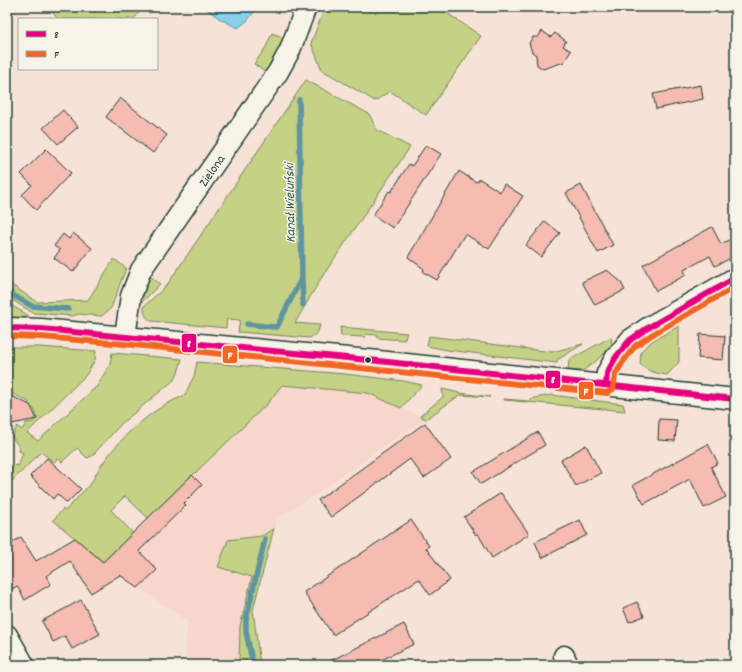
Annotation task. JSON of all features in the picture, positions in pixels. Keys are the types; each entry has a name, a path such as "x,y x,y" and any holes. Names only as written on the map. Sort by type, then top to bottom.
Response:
{"street":[{"name":"Zielona","path":"125,336 131,296 141,270 278,72 290,50 306,7"},
{"path":"606,385 607,373 616,357 630,340 649,327 735,278"},
{"path":"7,328 41,329 125,336 735,399"},
{"path":"7,635 24,665"}],"shaded area":[{"path":"282,385 368,393 426,419 277,519 274,528 262,536 240,626 239,665 186,665 187,621 103,562 267,404"}],"green space":[{"path":"48,7 143,7 135,18 57,18"},
{"path":"325,7 438,7 481,36 426,115 390,91 375,101 322,70 311,43"},
{"path":"272,33 283,37 275,59 265,72 254,64 266,47"},
{"path":"306,80 369,114 377,130 410,147 320,280 295,323 320,325 318,332 310,338 238,332 240,320 227,319 226,328 151,321 145,315 144,306 169,282"},
{"path":"114,259 126,268 111,308 102,316 78,314 73,316 33,313 7,297 7,282 37,302 88,300"},
{"path":"149,275 160,284 141,303 139,302"},
{"path":"7,303 28,315 30,318 7,317"},
{"path":"679,326 679,362 667,375 652,372 643,367 640,364 641,351 652,341"},
{"path":"340,327 407,333 404,340 377,338 377,335 366,334 365,337 341,336"},
{"path":"429,336 552,352 583,344 557,360 557,363 447,350 427,346"},
{"path":"611,337 612,346 596,361 582,371 568,370 569,360"},
{"path":"7,347 40,347 96,351 95,360 86,375 27,433 38,441 97,386 110,364 112,353 182,359 178,373 174,380 122,423 92,456 87,458 77,448 62,462 58,458 54,462 41,452 7,486 7,472 15,465 18,466 23,453 19,451 20,448 12,437 17,426 22,430 26,423 33,422 36,414 34,409 27,406 29,402 7,391"},
{"path":"197,362 345,374 404,381 422,385 401,408 368,393 282,385 267,404 148,518 125,496 111,510 133,533 103,562 53,520 63,509 65,511 91,483 111,452 132,429 166,404 185,394 194,376"},
{"path":"442,389 490,397 460,395 426,419 420,416 443,397"},
{"path":"551,395 623,404 625,411 504,400 529,401 534,398"},
{"path":"274,528 253,610 260,665 239,665 240,626 252,577 218,567 228,540 262,536"}],"water":[{"path":"204,7 258,7 247,21 238,28 220,19"}],"building":[{"path":"542,31 551,37 555,33 566,41 563,46 571,51 564,62 543,69 537,65 536,55 532,52 529,43 533,37 538,37"},
{"path":"701,85 703,99 656,109 653,94"},
{"path":"120,98 167,135 153,153 106,117"},
{"path":"63,110 78,127 58,144 43,128"},
{"path":"426,145 441,154 393,228 373,215 389,191 391,192 409,164 412,166"},
{"path":"46,149 71,173 36,210 22,195 32,185 21,174"},
{"path":"459,171 476,182 480,179 500,192 504,184 523,196 489,249 465,234 437,280 423,272 424,269 408,257"},
{"path":"581,185 613,245 598,253 566,193"},
{"path":"545,221 560,233 541,257 526,245"},
{"path":"712,227 721,244 735,237 735,256 715,266 710,256 684,270 686,275 656,291 643,265"},
{"path":"73,233 92,248 73,272 54,258 60,250 54,246 63,234 69,239"},
{"path":"607,270 620,281 625,290 595,305 582,282"},
{"path":"700,334 725,336 723,360 698,358"},
{"path":"7,394 30,405 37,419 7,425"},
{"path":"659,419 677,420 675,441 658,440"},
{"path":"425,423 451,459 424,478 410,459 331,517 318,500"},
{"path":"538,432 545,445 481,484 473,472"},
{"path":"708,444 718,463 711,467 726,497 704,508 690,479 644,504 633,485"},
{"path":"586,445 601,473 576,486 561,460"},
{"path":"47,458 81,489 67,503 57,494 53,499 30,476"},
{"path":"192,475 202,485 184,503 186,505 139,551 157,570 138,588 120,575 91,593 70,561 46,576 51,584 25,600 17,586 12,589 7,580 7,546 21,537 36,561 75,538 103,562"},
{"path":"501,493 529,534 492,558 478,534 476,535 464,517"},
{"path":"411,520 429,546 426,548 450,580 430,595 419,579 333,635 304,592"},
{"path":"580,520 587,535 542,558 535,542"},
{"path":"81,600 100,634 72,649 65,636 53,642 42,621"},
{"path":"637,602 644,616 629,622 623,608"},
{"path":"404,624 414,644 371,665 322,665"}],"waterway":[{"name":"Kanał Wieluński","path":"299,100 303,305"},
{"path":"247,324 277,327 301,279"},
{"path":"7,292 32,306 68,309"},
{"name":"Kanał Wieluński","path":"253,665 246,632 246,619 265,539"}],"transit line":[{"name":"8","path":"606,385 607,373 616,357 630,340 649,327 735,278"},
{"name":"F","path":"7,336 41,337 124,344 607,393 613,389 615,375 635,346 735,287"},
{"name":"8","path":"7,328 41,329 369,360 735,399"}]}
